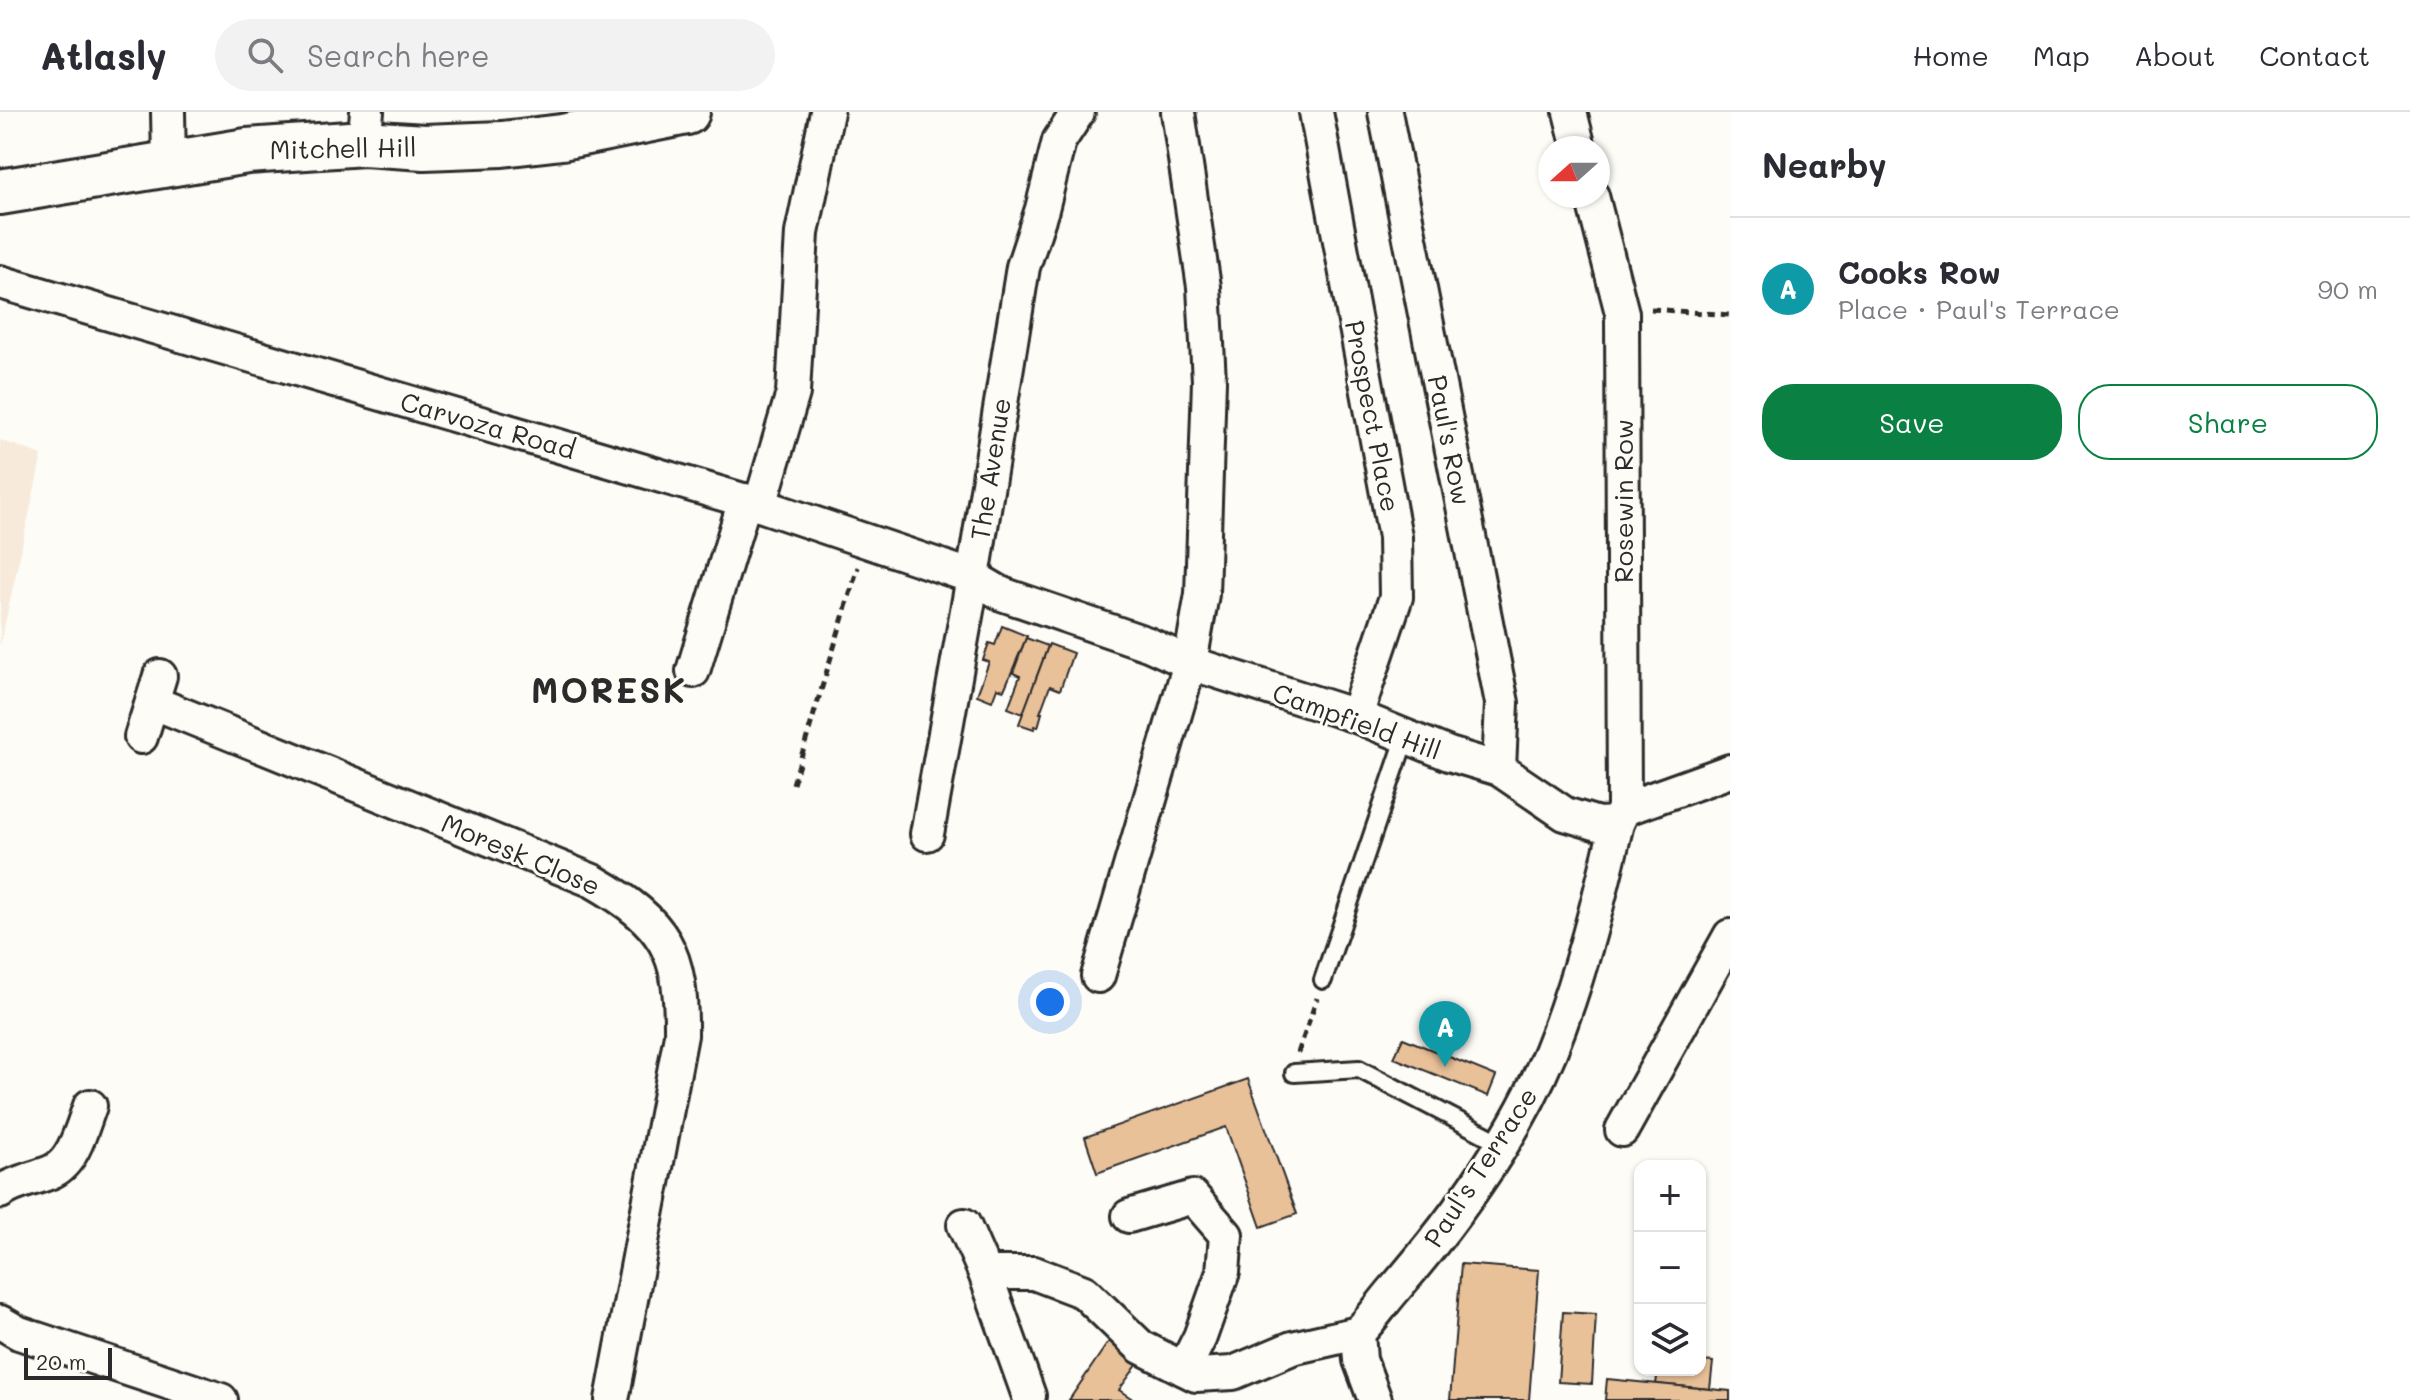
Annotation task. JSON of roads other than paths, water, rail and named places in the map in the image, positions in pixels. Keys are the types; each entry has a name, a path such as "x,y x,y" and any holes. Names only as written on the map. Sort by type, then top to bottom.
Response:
{"street":[{"path":"168,112 169,162"},
{"name":"Mitchell Hill","path":"0,192 366,128 424,147 502,144 562,137 687,112"},
{"path":"693,671 793,393 802,233 827,112"},
{"name":"The Avenue","path":"927,834 973,577 1023,267 1059,141 1078,112"},
{"path":"1098,976 1190,663 1202,594 1209,381 1204,287 1178,112"},
{"name":"Prospect Place","path":"1316,112 1395,537 1396,597 1356,716"},
{"name":"Paul's Row","path":"1385,112 1502,703 1499,769"},
{"path":"1570,112 1576,136"},
{"name":"Rosewin Row","path":"1595,208 1620,306 1620,816"},
{"name":"Carvoza Road","path":"0,282 752,502 973,577"},
{"name":"Campfield Hill","path":"973,577 1002,594 1148,644 1190,663 1356,716 1449,754 1499,769 1565,814 1598,824 1730,771"},
{"name":"Moresk Close","path":"141,737 156,689 593,881 638,912 660,934 676,966 680,986 681,1035 612,1400"},
{"name":"Paul's Terrace","path":"1358,1333 1445,1228 1521,1113 1550,1050 1595,913 1620,816"},
{"path":"1622,1130 1730,936"},
{"path":"0,1192 57,1170 74,1148 90,1106"},
{"path":"1129,1216 1193,1197 1226,1235 1223,1272 1200,1337 1184,1369"},
{"path":"964,1225 985,1273 1029,1396"},
{"path":"985,1273 1034,1273 1084,1292 1141,1347 1196,1375 1233,1373 1292,1348 1358,1333 1362,1369 1375,1400"},
{"path":"0,1322 19,1333 221,1400"}],"lane":[{"path":"1323,980 1406,736"},
{"path":"1294,1067 1359,1069 1501,1143"}],"place":[{"name":"Cooks Row","path":"1445,1067"}],"district":[{"name":"MORESK","path":"609,689"}]}
